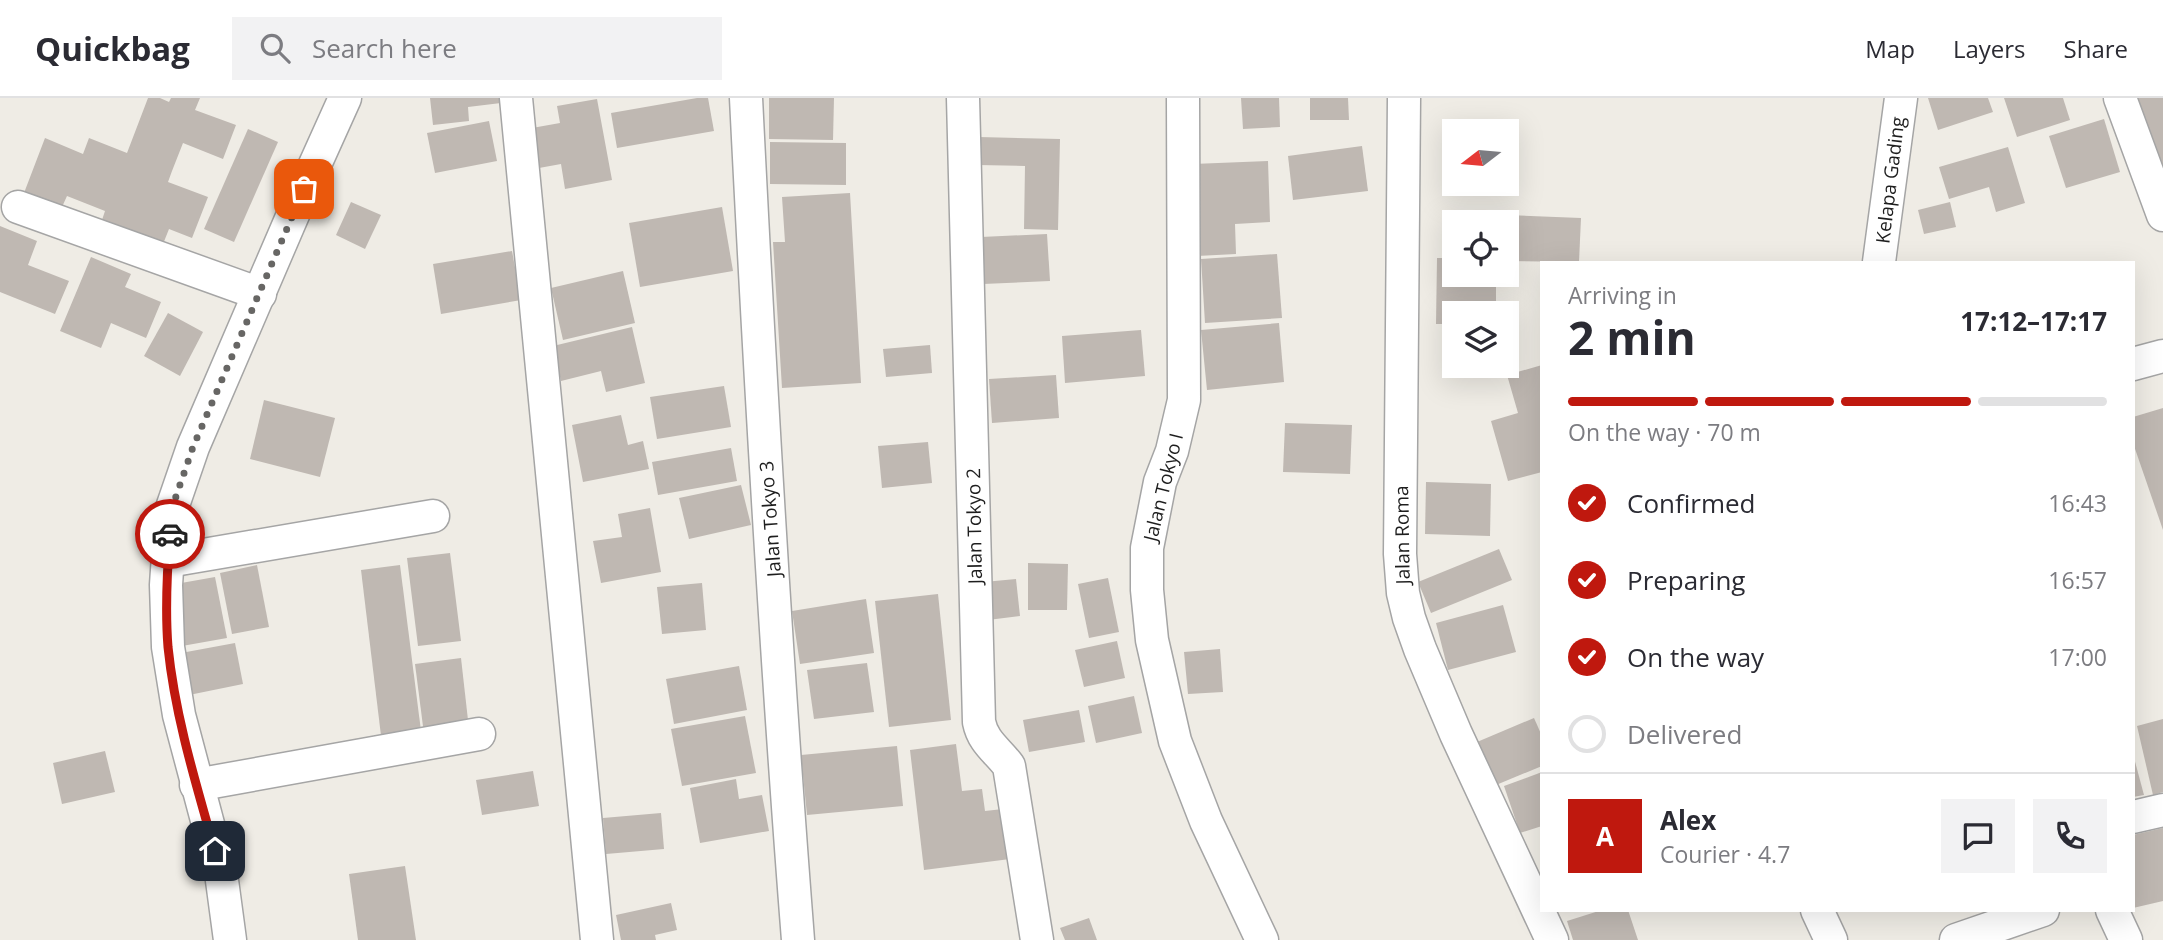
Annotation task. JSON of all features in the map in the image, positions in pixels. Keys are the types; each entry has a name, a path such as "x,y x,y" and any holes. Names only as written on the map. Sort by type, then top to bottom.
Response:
{"street":[{"path":"516,98 597,940"},
{"name":"Jalan Tokyo 3","path":"746,98 757,317 799,940"},
{"name":"Jalan Tokyo 2","path":"963,98 979,722 982,735 988,744 1009,766 1037,940"},
{"name":"Jalan Tokyo I","path":"1183,98 1184,400 1172,451 1160,482 1147,548 1146,590 1152,640 1175,741 1206,821 1262,940"},
{"name":"Jalan Roma","path":"1404,98 1401,540 1403,593 1420,649 1456,734 1552,940"},
{"name":"Kelapa Gading","path":"1879,261 1900,98"},
{"path":"2120,98 2163,215"},
{"path":"230,940 221,873 179,715 168,647 166,585 171,511 193,447 341,99"},
{"path":"18,207 260,294"},
{"path":"2135,363 2163,356"},
{"path":"168,561 433,516"},
{"path":"196,785 479,734"},
{"path":"2135,817 2163,810"},
{"path":"1818,912 1831,940"},
{"path":"1956,940 2037,912"},
{"path":"2113,912 2126,940"}],"building":[{"path":"148,98 160,98 169,102 171,98 200,98 195,110 236,125 223,159 183,143 172,171 168,182 208,197 192,238 169,229 163,244 102,220 105,211 67,196 62,207 24,193 45,138 83,154 89,138 127,153"},
{"path":"430,98 500,98 501,103 468,107 469,121 433,125"},
{"path":"708,98 714,131 617,148 611,113"},
{"path":"769,98 834,98 833,140 769,139"},
{"path":"1241,98 1279,98 1280,127 1243,129"},
{"path":"1310,98 1348,98 1349,120 1310,120"},
{"path":"1928,98 1988,98 1993,112 1938,130"},
{"path":"2004,98 2063,98 2070,120 2017,137"},
{"path":"2138,98 2163,98 2163,170"},
{"path":"597,99 612,180 565,189 561,164 539,168 532,128 560,123 557,106"},
{"path":"2104,119 2120,172 2066,188 2049,136"},
{"path":"489,121 497,161 435,173 427,133"},
{"path":"248,129 278,142 234,242 204,229"},
{"path":"979,137 1060,139 1058,230 1024,229 1025,166 978,165"},
{"path":"770,142 846,143 846,185 770,184"},
{"path":"1362,146 1368,191 1293,200 1288,156"},
{"path":"2008,147 2025,203 1996,212 1989,187 1949,199 1939,167"},
{"path":"1268,161 1270,222 1235,224 1236,254 1197,256 1193,164"},
{"path":"850,193 861,383 782,388 773,242 785,242 782,197"},
{"path":"351,202 381,215 365,249 336,235"},
{"path":"1950,202 1956,227 1924,234 1918,210"},
{"path":"722,207 733,271 640,287 629,223"},
{"path":"1519,215 1581,218 1579,261 1519,261"},
{"path":"0,226 37,241 28,265 69,281 55,314 0,292"},
{"path":"1047,234 1050,281 983,284 981,237"},
{"path":"512,251 521,300 441,314 433,264"},
{"path":"1277,254 1282,318 1205,323 1201,259"},
{"path":"91,257 131,274 125,287 161,302 146,338 111,323 101,348 60,331"},
{"path":"1437,258 1442,258 1442,287 1496,287 1496,301 1442,301 1442,324 1436,324"},
{"path":"623,271 635,323 563,340 551,288"},
{"path":"168,313 203,332 180,376 144,356"},
{"path":"1279,323 1284,382 1207,390 1201,330"},
{"path":"632,327 645,383 606,392 601,371 561,381 553,346"},
{"path":"1141,330 1145,376 1065,383 1062,336"},
{"path":"930,345 932,373 886,377 883,349"},
{"path":"1540,366 1540,473 1508,481 1491,421 1518,413 1508,378 1519,378 1519,372"},
{"path":"1056,375 1059,418 992,423 989,379"},
{"path":"724,386 731,427 657,439 650,397"},
{"path":"264,400 335,418 320,477 250,459"},
{"path":"2163,408 2163,530 2135,449 2135,416"},
{"path":"621,415 628,445 643,441 649,469 583,482 572,425"},
{"path":"1285,423 1352,425 1350,474 1283,472"},
{"path":"928,442 932,483 882,488 878,446"},
{"path":"731,448 737,481 658,495 652,462"},
{"path":"1426,482 1491,484 1490,536 1425,534"},
{"path":"741,485 751,525 689,539 679,498"},
{"path":"650,508 661,572 601,583 593,541 622,537 618,514"},
{"path":"1499,549 1512,580 1431,613 1418,582"},
{"path":"450,553 461,641 418,646 407,558"},
{"path":"1028,563 1068,564 1067,610 1028,610"},
{"path":"257,565 269,627 232,634 220,573"},
{"path":"400,565 422,739 382,744 361,570"},
{"path":"215,577 227,638 182,646 170,585"},
{"path":"1108,578 1119,632 1089,638 1078,584"},
{"path":"1016,579 1020,616 988,620 984,582"},
{"path":"702,583 706,630 662,634 657,587"},
{"path":"938,594 951,720 889,727 875,601"},
{"path":"866,599 874,653 800,664 792,611"},
{"path":"1503,605 1516,652 1448,670 1436,623"},
{"path":"1117,641 1125,678 1084,687 1075,650"},
{"path":"235,643 243,684 189,695 181,653"},
{"path":"1220,649 1223,692 1188,694 1184,652"},
{"path":"461,658 469,729 424,734 415,664"},
{"path":"867,663 874,712 814,719 807,670"},
{"path":"739,666 747,710 674,724 666,679"},
{"path":"1134,696 1142,733 1096,743 1088,706"},
{"path":"1079,710 1085,742 1029,752 1023,720"},
{"path":"745,716 756,773 682,786 671,729"},
{"path":"1534,718 1540,732 1540,767 1496,785 1477,742"},
{"path":"2163,719 2163,792 2153,795 2137,726"},
{"path":"956,744 962,791 982,789 985,811 1003,809 1010,859 924,870 910,750"},
{"path":"897,746 903,806 807,815 801,755"},
{"path":"105,751 115,792 62,804 53,763"},
{"path":"2135,761 2144,795 2135,797"},
{"path":"533,771 539,806 482,815 476,780"},
{"path":"1540,773 1540,827 1520,833 1504,786"},
{"path":"736,779 739,799 762,795 769,831 700,843 690,788"},
{"path":"661,813 664,849 606,854 603,818"},
{"path":"2163,828 2163,901 2135,908 2135,835"},
{"path":"405,866 416,940 358,940 349,874"},
{"path":"671,903 677,930 655,935 656,940 621,940 616,915"},
{"path":"1596,912 1629,912 1638,940 1573,940 1567,921"},
{"path":"1089,918 1097,940 1065,940 1060,928"}],"way so far":[{"path":"170,534 171,511 193,447 304,189"}],"route":[{"path":"170,534 166,585 168,647 179,715 215,851"}]}
